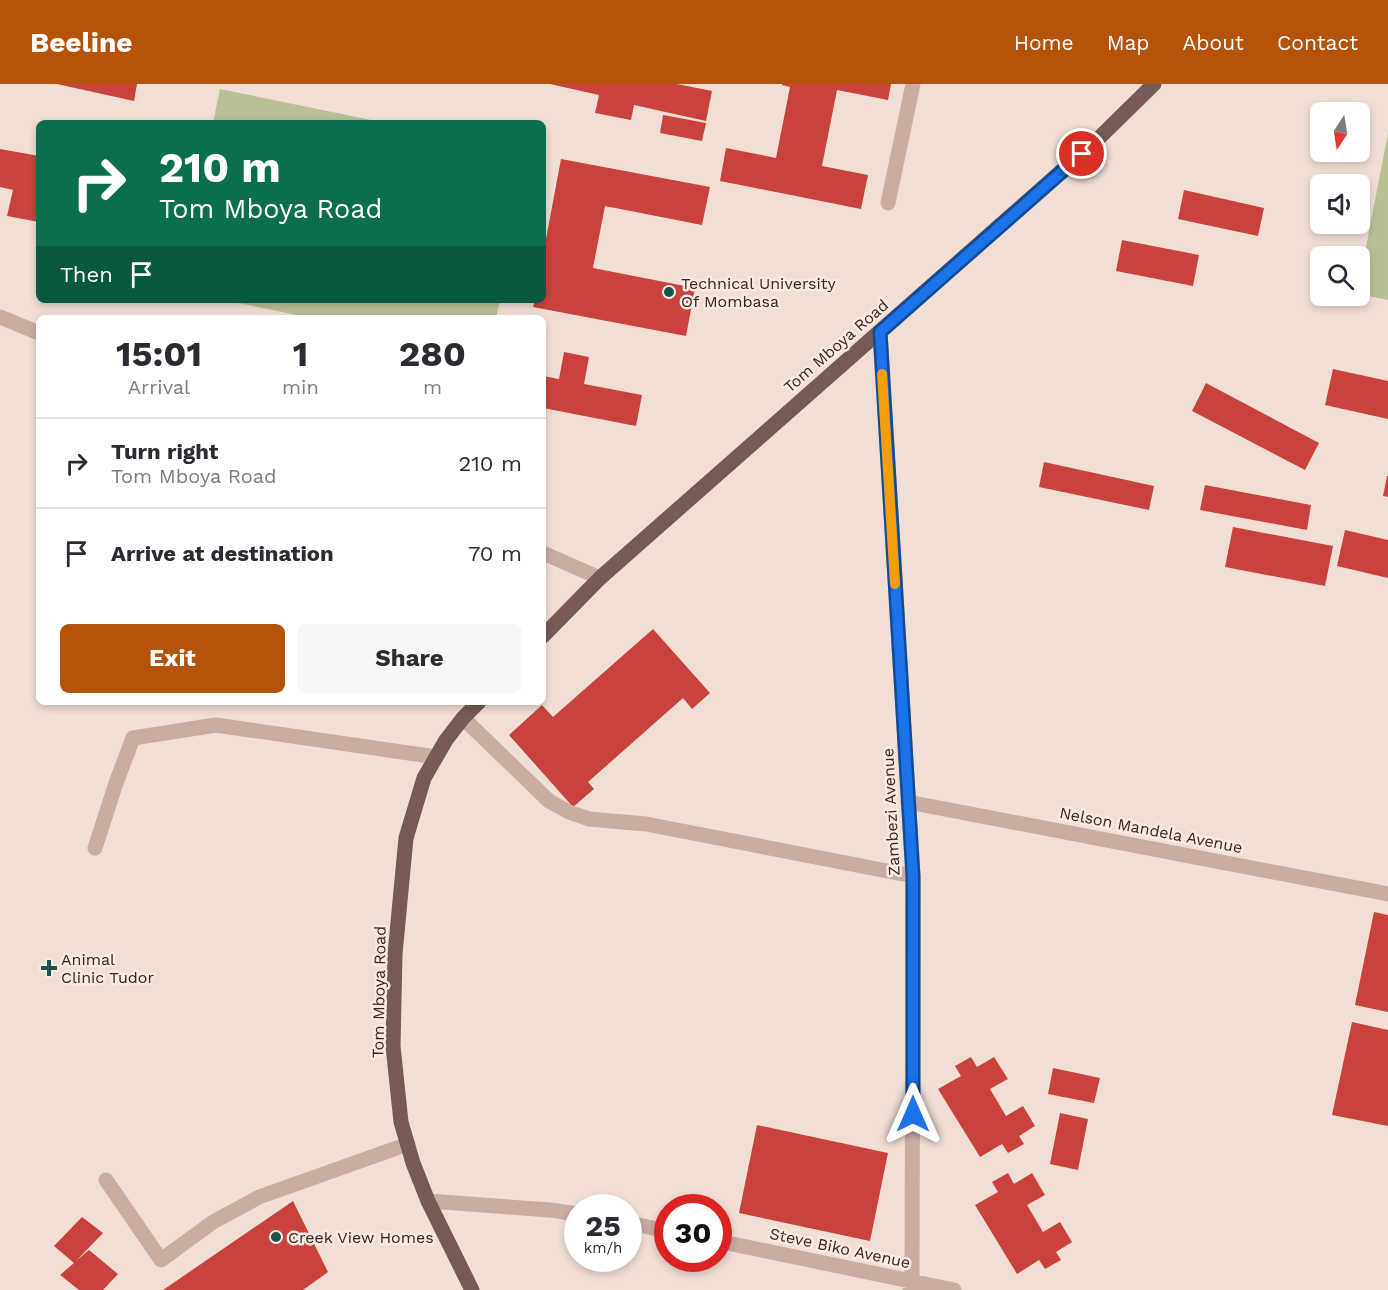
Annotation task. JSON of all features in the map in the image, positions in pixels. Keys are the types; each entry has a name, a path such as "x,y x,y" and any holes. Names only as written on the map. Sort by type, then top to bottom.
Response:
{"main road":[{"name":"Tom Mboya Road","path":"546,633 600,578 1098,139 1154,84"},
{"name":"Tom Mboya Road","path":"472,1290 428,1201 408,1144 401,1122 393,1046 395,954 406,838 424,778 446,740 476,705"}],"street":[{"path":"888,203 913,84"},
{"path":"0,317 36,332"},
{"name":"Zambezi Avenue","path":"880,332 913,876 911,1286"},
{"path":"546,554 600,578"},
{"path":"463,718 549,801 568,812 589,819 646,824 913,876"},
{"path":"95,848 116,783 134,738 216,725 436,757"},
{"name":"Nelson Mandela Avenue","path":"908,802 1388,894"},
{"path":"106,1180 161,1260 213,1222 259,1197 408,1144"},
{"path":"428,1201 564,1212"},
{"name":"Steve Biko Avenue","path":"732,1244 911,1286 954,1290"}],"green space":[{"path":"220,89 371,120 214,120"},
{"path":"1388,133 1388,300 1370,296 1370,246 1366,246"},
{"path":"238,303 499,303 497,315 296,315"}],"building":[{"path":"57,84 137,84 134,101"},
{"path":"550,84 677,84 712,91 706,121 634,105 631,120 595,113 599,95"},
{"path":"782,84 891,84 888,100 837,90 822,166 868,175 861,209 720,181 726,148 776,158 790,87"},
{"path":"663,115 706,123 702,141 660,133"},
{"path":"0,149 36,155 36,221 7,216 13,190 0,187"},
{"path":"561,159 710,187 702,225 605,206 593,268 695,288 686,336 533,307 534,303 546,303 546,239"},
{"path":"1184,190 1264,208 1258,236 1178,219"},
{"path":"1122,240 1199,255 1193,286 1116,271"},
{"path":"564,352 589,357 584,384 642,395 636,426 546,409 546,377 559,379"},
{"path":"1333,369 1388,381 1388,419 1325,405"},
{"path":"1206,383 1319,443 1305,470 1192,411"},
{"path":"1044,462 1154,486 1149,510 1039,487"},
{"path":"1388,476 1388,497 1383,496"},
{"path":"1205,485 1311,505 1307,530 1200,510"},
{"path":"1233,527 1333,546 1325,586 1225,567"},
{"path":"1345,530 1388,540 1388,578 1337,566"},
{"path":"653,629 710,693 692,709 683,698 588,782 594,789 573,807 509,735 542,705 553,717"},
{"path":"1374,912 1388,915 1388,1012 1355,1005"},
{"path":"1352,1022 1388,1030 1388,1126 1332,1115"},
{"path":"971,1057 977,1067 994,1057 1008,1079 990,1089 1006,1116 1023,1106 1035,1126 1019,1136 1024,1144 1008,1153 1002,1144 980,1157 938,1089 961,1076 955,1066"},
{"path":"1053,1068 1100,1078 1094,1103 1048,1094"},
{"path":"1060,1113 1088,1119 1078,1170 1050,1164"},
{"path":"757,1125 888,1153 870,1241 739,1213"},
{"path":"1008,1173 1014,1184 1032,1173 1045,1195 1027,1205 1043,1232 1060,1222 1072,1242 1056,1252 1061,1260 1045,1269 1039,1260 1017,1274 975,1205 998,1192 992,1182"},
{"name":"Creek View Homes","path":"293,1201 328,1272 303,1290 163,1290"},
{"path":"82,1217 103,1233 76,1261 89,1250 118,1274 103,1290 79,1290 60,1275 74,1263 54,1246"}],"slow traffic":[{"path":"882,374 895,584"}],"place":[{"name":"Technical University Of Mombasa","path":"669,292"},
{"name":"Animal Clinic Tudor","path":"49,968"},
{"name":"Creek View Homes","path":"276,1237"}],"route":[{"path":"913,1114 913,876 880,332 1082,154"}]}
